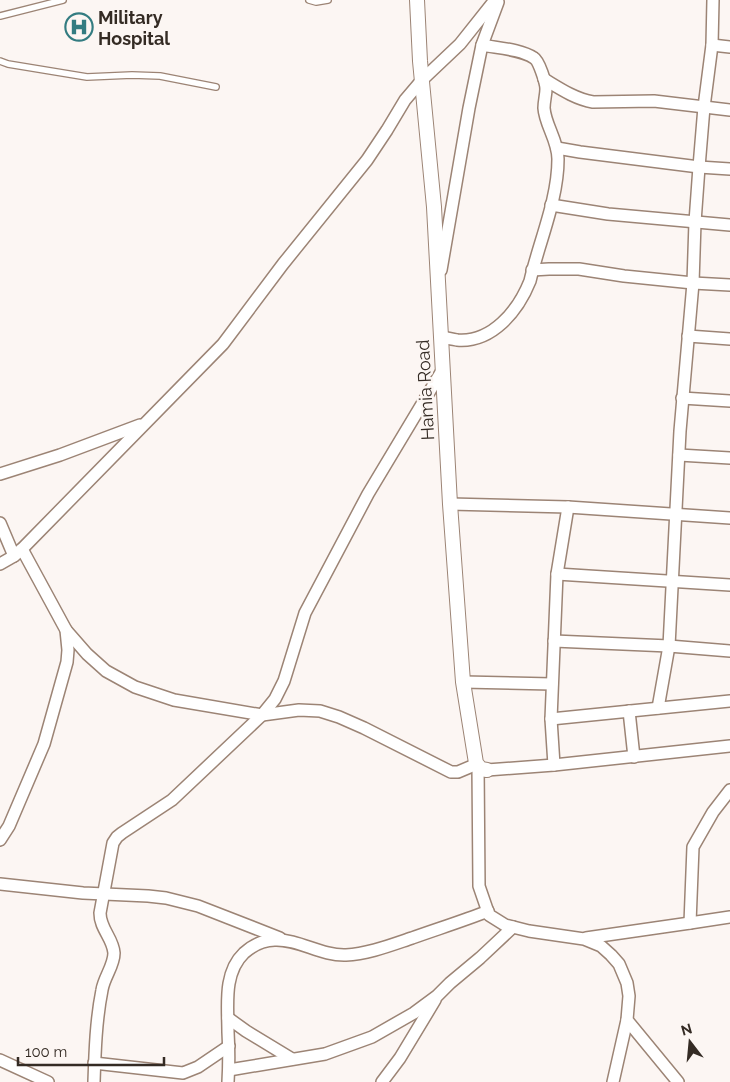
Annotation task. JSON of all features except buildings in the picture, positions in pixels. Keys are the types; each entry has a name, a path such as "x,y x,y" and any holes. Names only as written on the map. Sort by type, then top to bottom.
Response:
{"street":[{"name":"Hamia Road","path":"417,0 422,80 434,207 450,504 464,682 481,767"},
{"path":"0,564 18,552 222,344 283,264 367,160 405,100 422,80 460,44 497,0"},
{"path":"438,284 482,45 497,0"},
{"path":"658,708 669,646 682,398 694,283 695,222 704,107 712,45 713,0"},
{"path":"441,337 467,340 485,335 504,321 517,306 525,293 532,270 551,205 557,171 557,148 545,115 546,88 539,64 535,58 526,54 482,45"},
{"path":"712,45 730,47"},
{"path":"544,79 586,101 654,101 730,110"},
{"path":"557,148 730,169"},
{"path":"551,205 608,214 730,226"},
{"path":"532,270 573,269 624,276 730,285"},
{"path":"688,336 730,339"},
{"path":"94,1082 98,1011 102,986 111,966 114,953 111,942 100,920 113,843 117,837 172,800 262,715 275,698 284,681 305,612 368,494 443,369"},
{"path":"682,398 730,401"},
{"path":"0,474 60,455 144,424"},
{"path":"679,455 730,458"},
{"path":"450,504 568,507 730,518"},
{"path":"554,765 551,719 557,574 568,507"},
{"path":"0,523 66,630 87,654 106,671 135,687 174,700 262,715 299,710 320,711 364,728 451,772 481,767 554,765 730,746"},
{"path":"557,574 730,585"},
{"path":"0,840 9,826 44,744 67,662 66,630"},
{"path":"554,641 730,650"},
{"path":"464,682 552,684"},
{"path":"551,719 730,702"},
{"path":"629,711 634,757"},
{"path":"481,767 479,886 489,915 505,925 529,931 584,939 601,946 619,964 627,983 629,996 627,1020 613,1082"},
{"path":"690,924 693,847 713,812 730,790"},
{"path":"0,884 83,893 166,898 183,902 322,952 345,955 379,949 488,911"},
{"path":"584,939 730,917"},
{"path":"229,1070 325,1054 372,1037 414,1013 437,996 513,927"},
{"path":"228,1082 227,995 231,973 238,959 251,946 265,941 288,941"},
{"path":"382,1082 400,1058 437,996"},
{"path":"228,1018 292,1059"},
{"path":"627,1020 678,1082"},
{"path":"94,1062 183,1073 198,1067 228,1046"},
{"path":"0,1060 48,1082"}],"lane":[{"path":"0,16 63,0"},
{"path":"309,0 316,2 328,0"},
{"path":"0,60 8,64 87,77 160,76 216,87"}],"place":[{"name":"Military Hospital","path":"79,27"}]}
